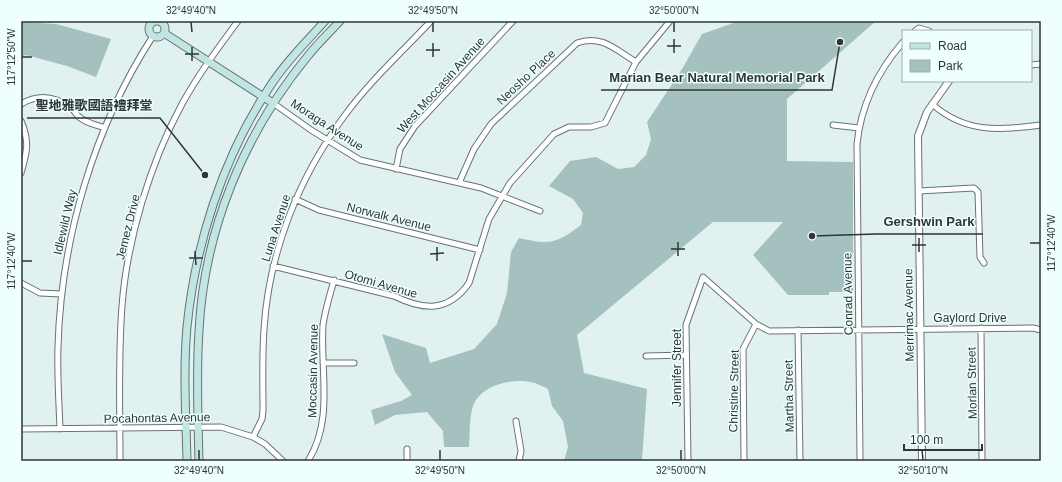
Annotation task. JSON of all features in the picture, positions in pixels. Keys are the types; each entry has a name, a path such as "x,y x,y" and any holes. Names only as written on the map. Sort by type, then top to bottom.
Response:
{"main road":[{"path":"144,21 151,26"},
{"path":"187,461 187,328 194,269 199,247 218,190 244,132 263,97 286,64 325,21"},
{"path":"199,461 199,329 211,250 227,193 238,166 273,103 307,56 340,21"},
{"path":"157,22 162,22 165,29 164,33 158,37 153,36 150,30 151,26 157,22"},
{"name":"Moraga Avenue","path":"164,33 273,103"}],"street":[{"name":"Jemez Drive","path":"120,461 119,360 122,305 129,259 141,208 163,146 182,105 208,62 238,21"},
{"name":"Luna Avenue","path":"253,437 262,419 263,411 264,330 274,266 295,199 311,168 357,100 431,21"},
{"name":"West Moccasin Avenue","path":"396,169 400,149 414,126 513,21"},
{"path":"480,250 489,219 510,183 554,134 569,128 591,127 605,123 636,62 670,21"},
{"path":"915,30 919,28 926,30"},
{"name":"Idlewild Way","path":"60,429 58,347 67,255 76,215 105,128 128,77 153,36"},
{"name":"Neosho Place","path":"459,183 474,149 491,124 577,44 588,39 599,40 636,62"},
{"name":"Conrad Avenue","path":"860,461 856,166 859,128 866,102 878,76 902,43"},
{"name":"Merrimac Avenue","path":"922,461 918,136 932,104 948,82"},
{"path":"21,104 40,97 51,97 71,108 79,117 90,124 105,128"},
{"name":"Moraga Avenue","path":"273,103 328,141 360,160 481,188 540,211"},
{"path":"932,104 958,122 976,128 1002,129 1041,125"},
{"path":"21,121 26,132 28,145 21,173"},
{"path":"833,125 859,128"},
{"path":"919,191 974,188 978,192 980,257 984,263"},
{"name":"Norwalk Avenue","path":"295,199 319,210 480,250"},
{"name":"Otomi Avenue","path":"274,266 334,280 394,296 412,304 429,307 451,301 458,296 469,283 480,250"},
{"name":"Gaylord Drive","path":"704,277 756,324 769,331 981,328 1034,328 1041,330"},
{"name":"Jennifer Street","path":"688,461 686,324 704,277"},
{"name":"Moccasin Avenue","path":"308,461 315,451 322,429 324,410 323,325 334,280"},
{"path":"21,283 40,293 62,294"},
{"name":"Christine Street","path":"744,461 743,349 756,324"},
{"name":"Morlan Street","path":"981,328 982,461"},
{"name":"Martha Street","path":"798,330 800,461"},
{"path":"646,356 686,355"},
{"path":"323,363 354,363"},
{"path":"516,421 520,451 519,461"},
{"name":"Pocahontas Avenue","path":"21,429 221,427 253,437 265,444 279,460"},
{"path":"407,449 407,461"}],"green space":[{"path":"739,21 876,21 787,99 787,161 853,162 853,292 829,292 829,295 788,295 753,255 783,222 713,222 577,335 584,373 647,389 642,461 564,461 568,447 563,421 552,406 548,389 531,382 514,381 504,383 487,390 480,395 472,410 469,447 444,447 443,431 427,412 395,415 375,425 371,410 401,401 412,395 395,372 382,334 426,348 430,363 474,349 497,324 507,293 511,252 519,238 538,242 552,241 565,236 581,225 583,213 573,199 549,186 570,161 596,157 618,169 634,167 646,155 651,139 647,122 682,69 702,34"},
{"path":"21,22 56,24 111,39 96,77 67,66 26,55 21,57"}],"place":[{"name":"Marian Bear Natural Memorial Park","path":"840,42"},
{"name":"聖地雅歌國語禮拜堂","path":"205,175"},
{"name":"Gershwin Park","path":"812,236"}]}
